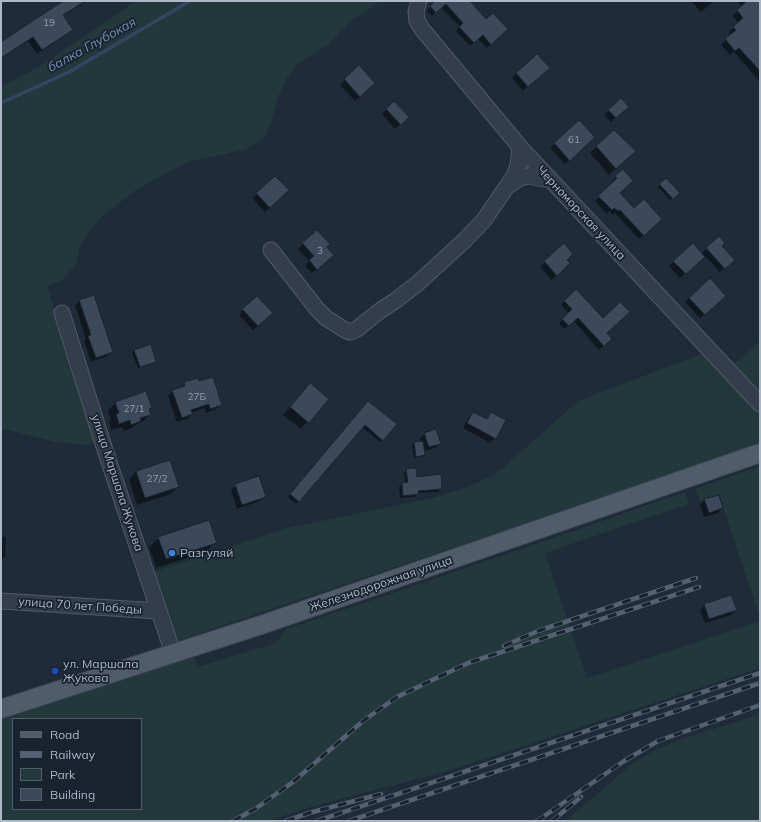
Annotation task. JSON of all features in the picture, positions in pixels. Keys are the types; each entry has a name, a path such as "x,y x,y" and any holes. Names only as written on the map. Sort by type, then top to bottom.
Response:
{"main road":[{"name":"Железнодорожная улица","path":"1,709 261,625 760,453"}],"street":[{"name":"Черноморская улица","path":"418,6 417,20 422,29 520,147 760,404"},
{"path":"272,250 317,309 338,327 350,332 357,329 404,294 484,220 514,176 518,166 520,147"},
{"path":"508,186 520,178 528,176 550,180"},
{"name":"улица Маршала Жукова","path":"62,313 105,450 173,653"},
{"name":"улица 70 лет Победы","path":"1,601 159,611"}],"green space":[{"path":"137,1 380,1 351,21 329,44 297,64 286,79 278,97 265,137 246,149 187,162 136,190 102,216 80,246 76,265 62,280 47,286 95,432 95,440 90,444 85,445 56,442 1,428 1,87 40,66"},
{"path":"760,342 760,392 734,364"},
{"path":"704,353 760,412 760,444 177,641 153,572 287,528 437,497 465,488 502,469 578,401"},
{"path":"760,466 760,618 719,495 700,501 695,489"},
{"path":"685,492 689,504 545,553 587,678 760,621 760,668 451,770 307,808 269,821 1,821 1,717 193,654 198,667 276,643 286,629"},
{"path":"760,714 760,821 565,821 630,766 653,751 676,741"}],"building":[{"path":"63,1 85,1 63,15 73,30 42,50 33,37 1,58 1,42"},
{"path":"435,1 470,1 486,19 493,13 508,29 491,45 483,35 474,43 459,27 463,23 446,4 436,13 430,6"},
{"path":"747,1 760,1 760,71 739,48 735,51 725,39 736,30 733,27 743,18 737,10"},
{"path":"537,54 550,68 528,87 516,73"},
{"path":"359,65 375,83 360,97 344,79"},
{"path":"621,98 629,107 616,118 608,110"},
{"path":"394,101 409,117 401,125 386,109"},
{"path":"579,120 595,137 570,161 554,143"},
{"path":"614,130 636,151 616,169 596,146"},
{"path":"623,169 633,181 620,193 634,208 644,199 662,219 644,236 620,210 618,211 614,208 612,210 598,196 617,178 615,176"},
{"path":"275,176 289,190 270,208 256,193"},
{"path":"666,178 680,193 673,199 659,184"},
{"path":"317,230 330,244 327,247 334,255 317,270 309,260 314,256 302,243"},
{"path":"719,236 725,243 722,246 735,260 725,269 706,248"},
{"path":"564,243 573,254 567,260 570,263 557,276 544,261"},
{"path":"693,243 705,257 686,274 673,261"},
{"path":"710,278 726,296 705,315 689,298"},
{"path":"576,289 603,318 620,302 630,312 607,333 612,339 604,346 578,318 569,326 562,319 572,309 564,301"},
{"path":"94,295 113,352 96,358 88,336 91,335 79,300"},
{"path":"257,296 273,313 258,326 242,309"},
{"path":"151,344 156,362 140,367 134,350"},
{"path":"213,377 222,405 210,409 209,404 191,410 193,414 182,418 172,390 185,386 184,382 198,378 199,381"},
{"path":"310,383 329,399 309,423 290,407"},
{"path":"146,391 152,408 149,409 151,415 140,418 141,421 131,425 130,420 119,424 116,414 119,413 115,402"},
{"path":"368,401 397,424 383,441 365,425 299,502 290,494"},
{"path":"473,412 487,419 491,412 506,420 496,439 467,423"},
{"path":"436,429 441,444 429,447 424,433"},
{"path":"423,441 425,455 416,457 414,442"},
{"path":"170,460 179,487 145,498 136,471"},
{"path":"416,468 417,477 441,474 442,489 418,491 419,494 403,496 402,483 408,482 406,469"},
{"path":"259,476 266,497 242,505 235,484"},
{"path":"719,495 723,508 709,513 704,499"},
{"path":"209,520 217,543 166,559 158,537"},
{"path":"731,595 737,610 709,619 704,604"}],"waterway":[{"name":"балка Глубокая","path":"1,103 69,72 190,1"}],"railway":[{"path":"504,646 538,631 696,578"},
{"path":"233,821 255,809 293,782 363,721 397,697 468,663 699,587"},
{"path":"317,821 760,673"},
{"path":"349,821 760,683"},
{"path":"537,821 624,761 658,741 760,705"},
{"path":"286,821 309,813 381,794"},
{"path":"552,821 581,797"}],"place":[{"name":"Разгуляй","path":"172,553"},
{"name":"ул. Маршала Жукова","path":"55,671"}]}
